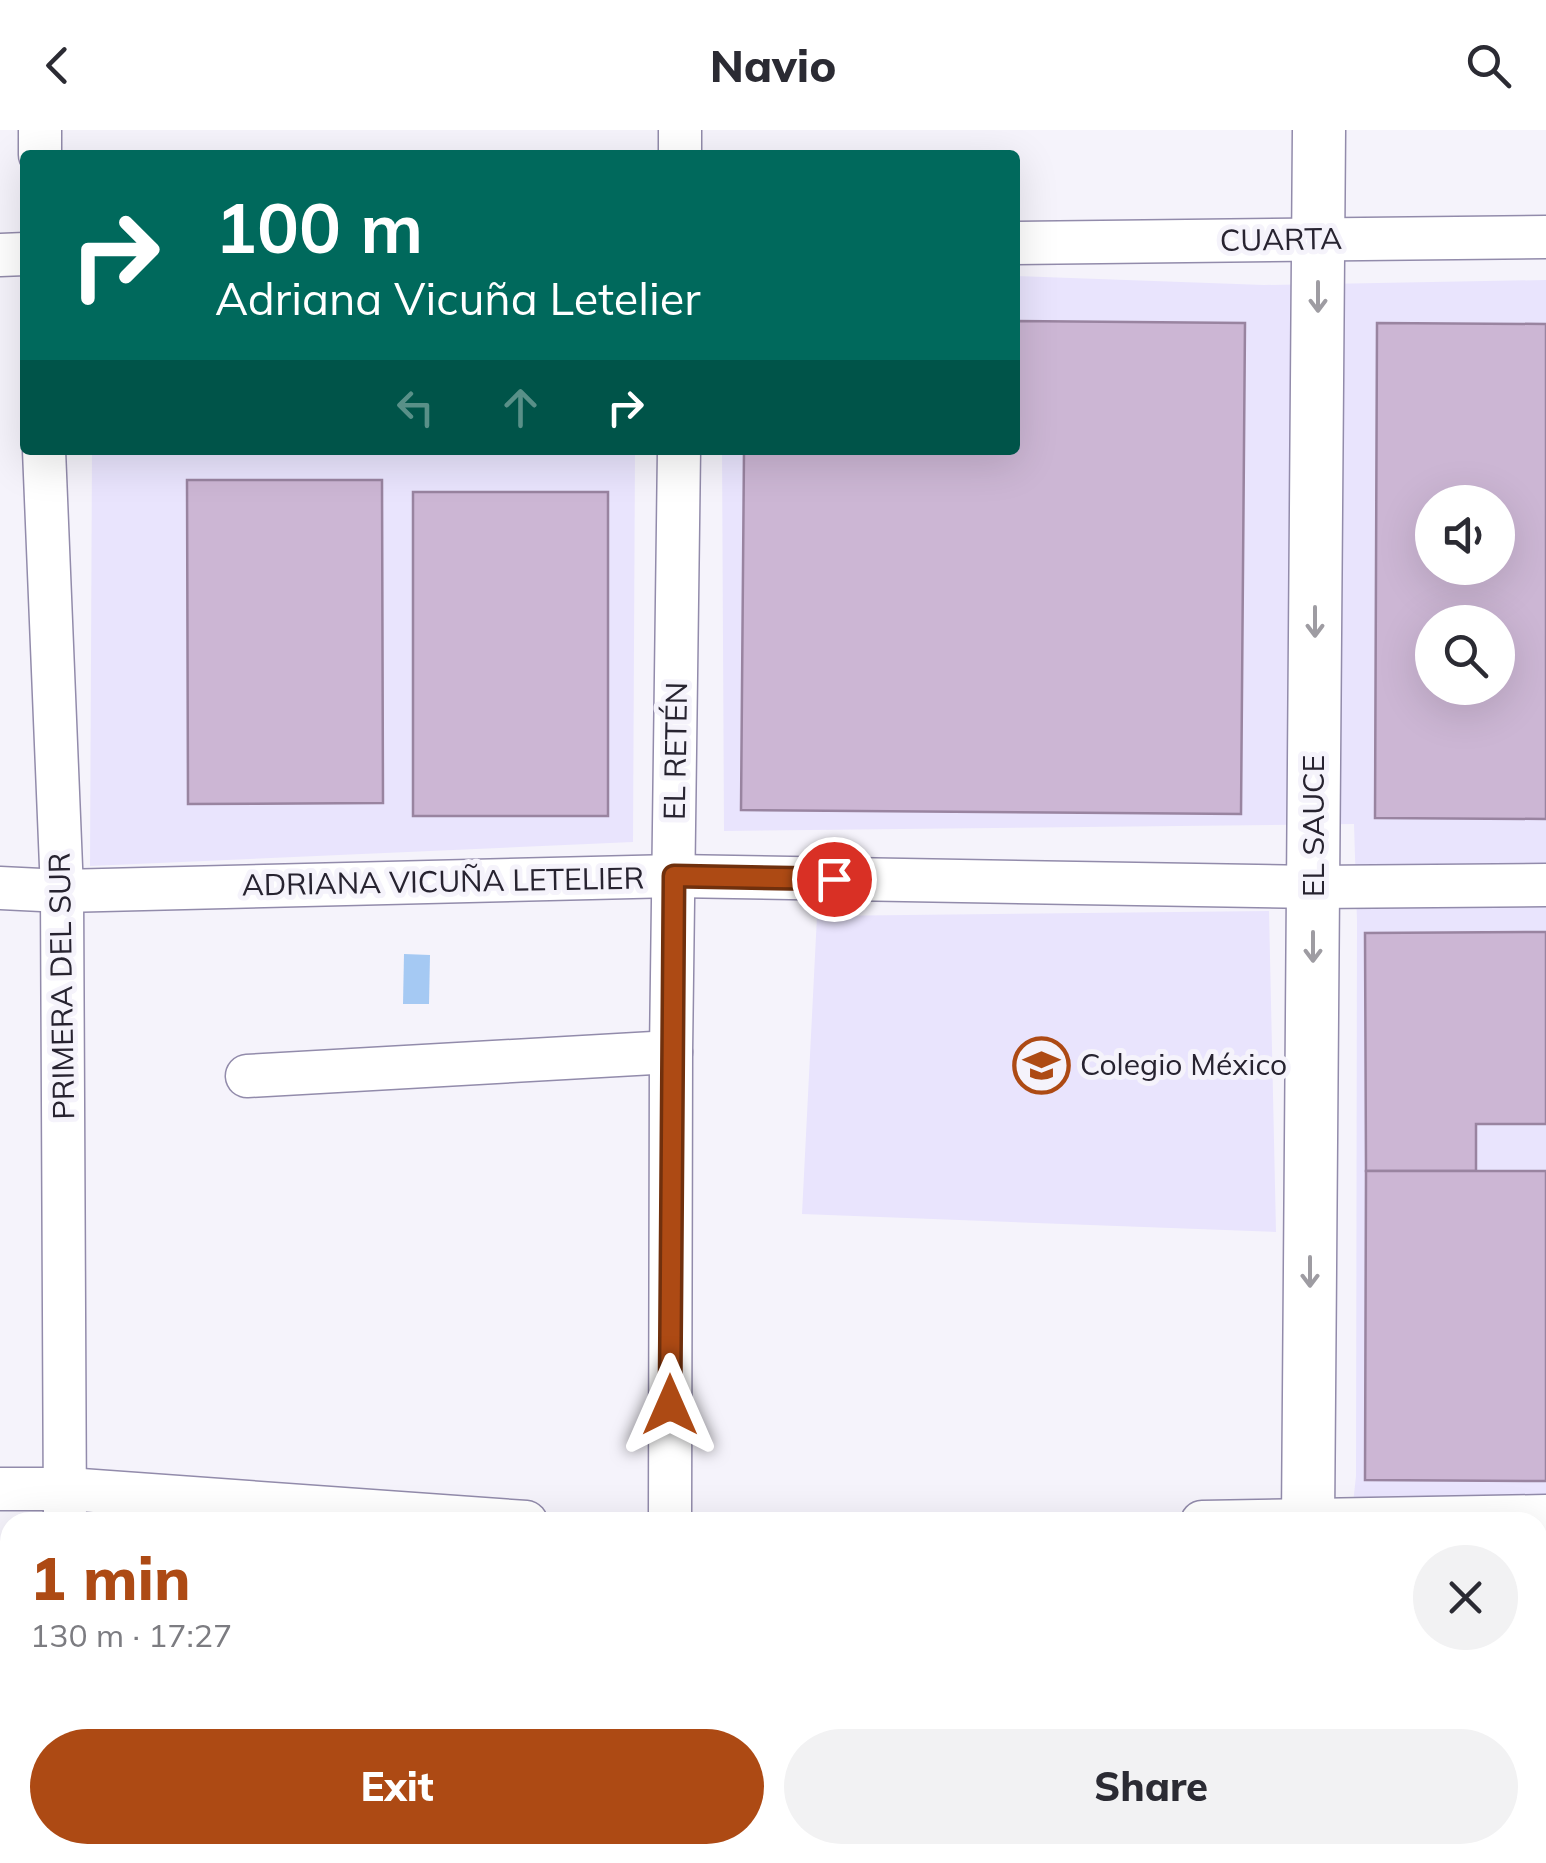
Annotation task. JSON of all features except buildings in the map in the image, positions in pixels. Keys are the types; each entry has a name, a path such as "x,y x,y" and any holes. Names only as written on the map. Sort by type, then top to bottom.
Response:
{"street":[{"name":"EL SAUCE","path":"1308,1512 1318,130"},
{"name":"CUARTA","path":"1020,243 1546,237"},
{"name":"PRIMERA DEL SUR","path":"44,455 62,891 66,1506"},
{"name":"EL RETÉN","path":"670,1512 679,455"},
{"name":"ADRIANA VICUÑA LETELIER","path":"0,888 62,891 674,876 1314,887 1546,885"},
{"path":"247,1076 671,1052"},
{"path":"0,1489 66,1506 238,1512"}],"shaded area":[{"path":"1020,276 1264,285 1546,280 1546,1512 1352,1512 1356,1476 1354,824 724,831 722,455 1020,455"},
{"path":"92,455 635,455 633,842 90,866"},
{"name":"Colegio México","path":"1269,911 1276,1232 802,1214 817,916"}],"water":[{"path":"404,954 430,955 429,1004 403,1004"}],"place":[{"name":"Colegio México","path":"1041,1065"}],"route":[{"path":"670,1405 674,876 834,879"}]}
